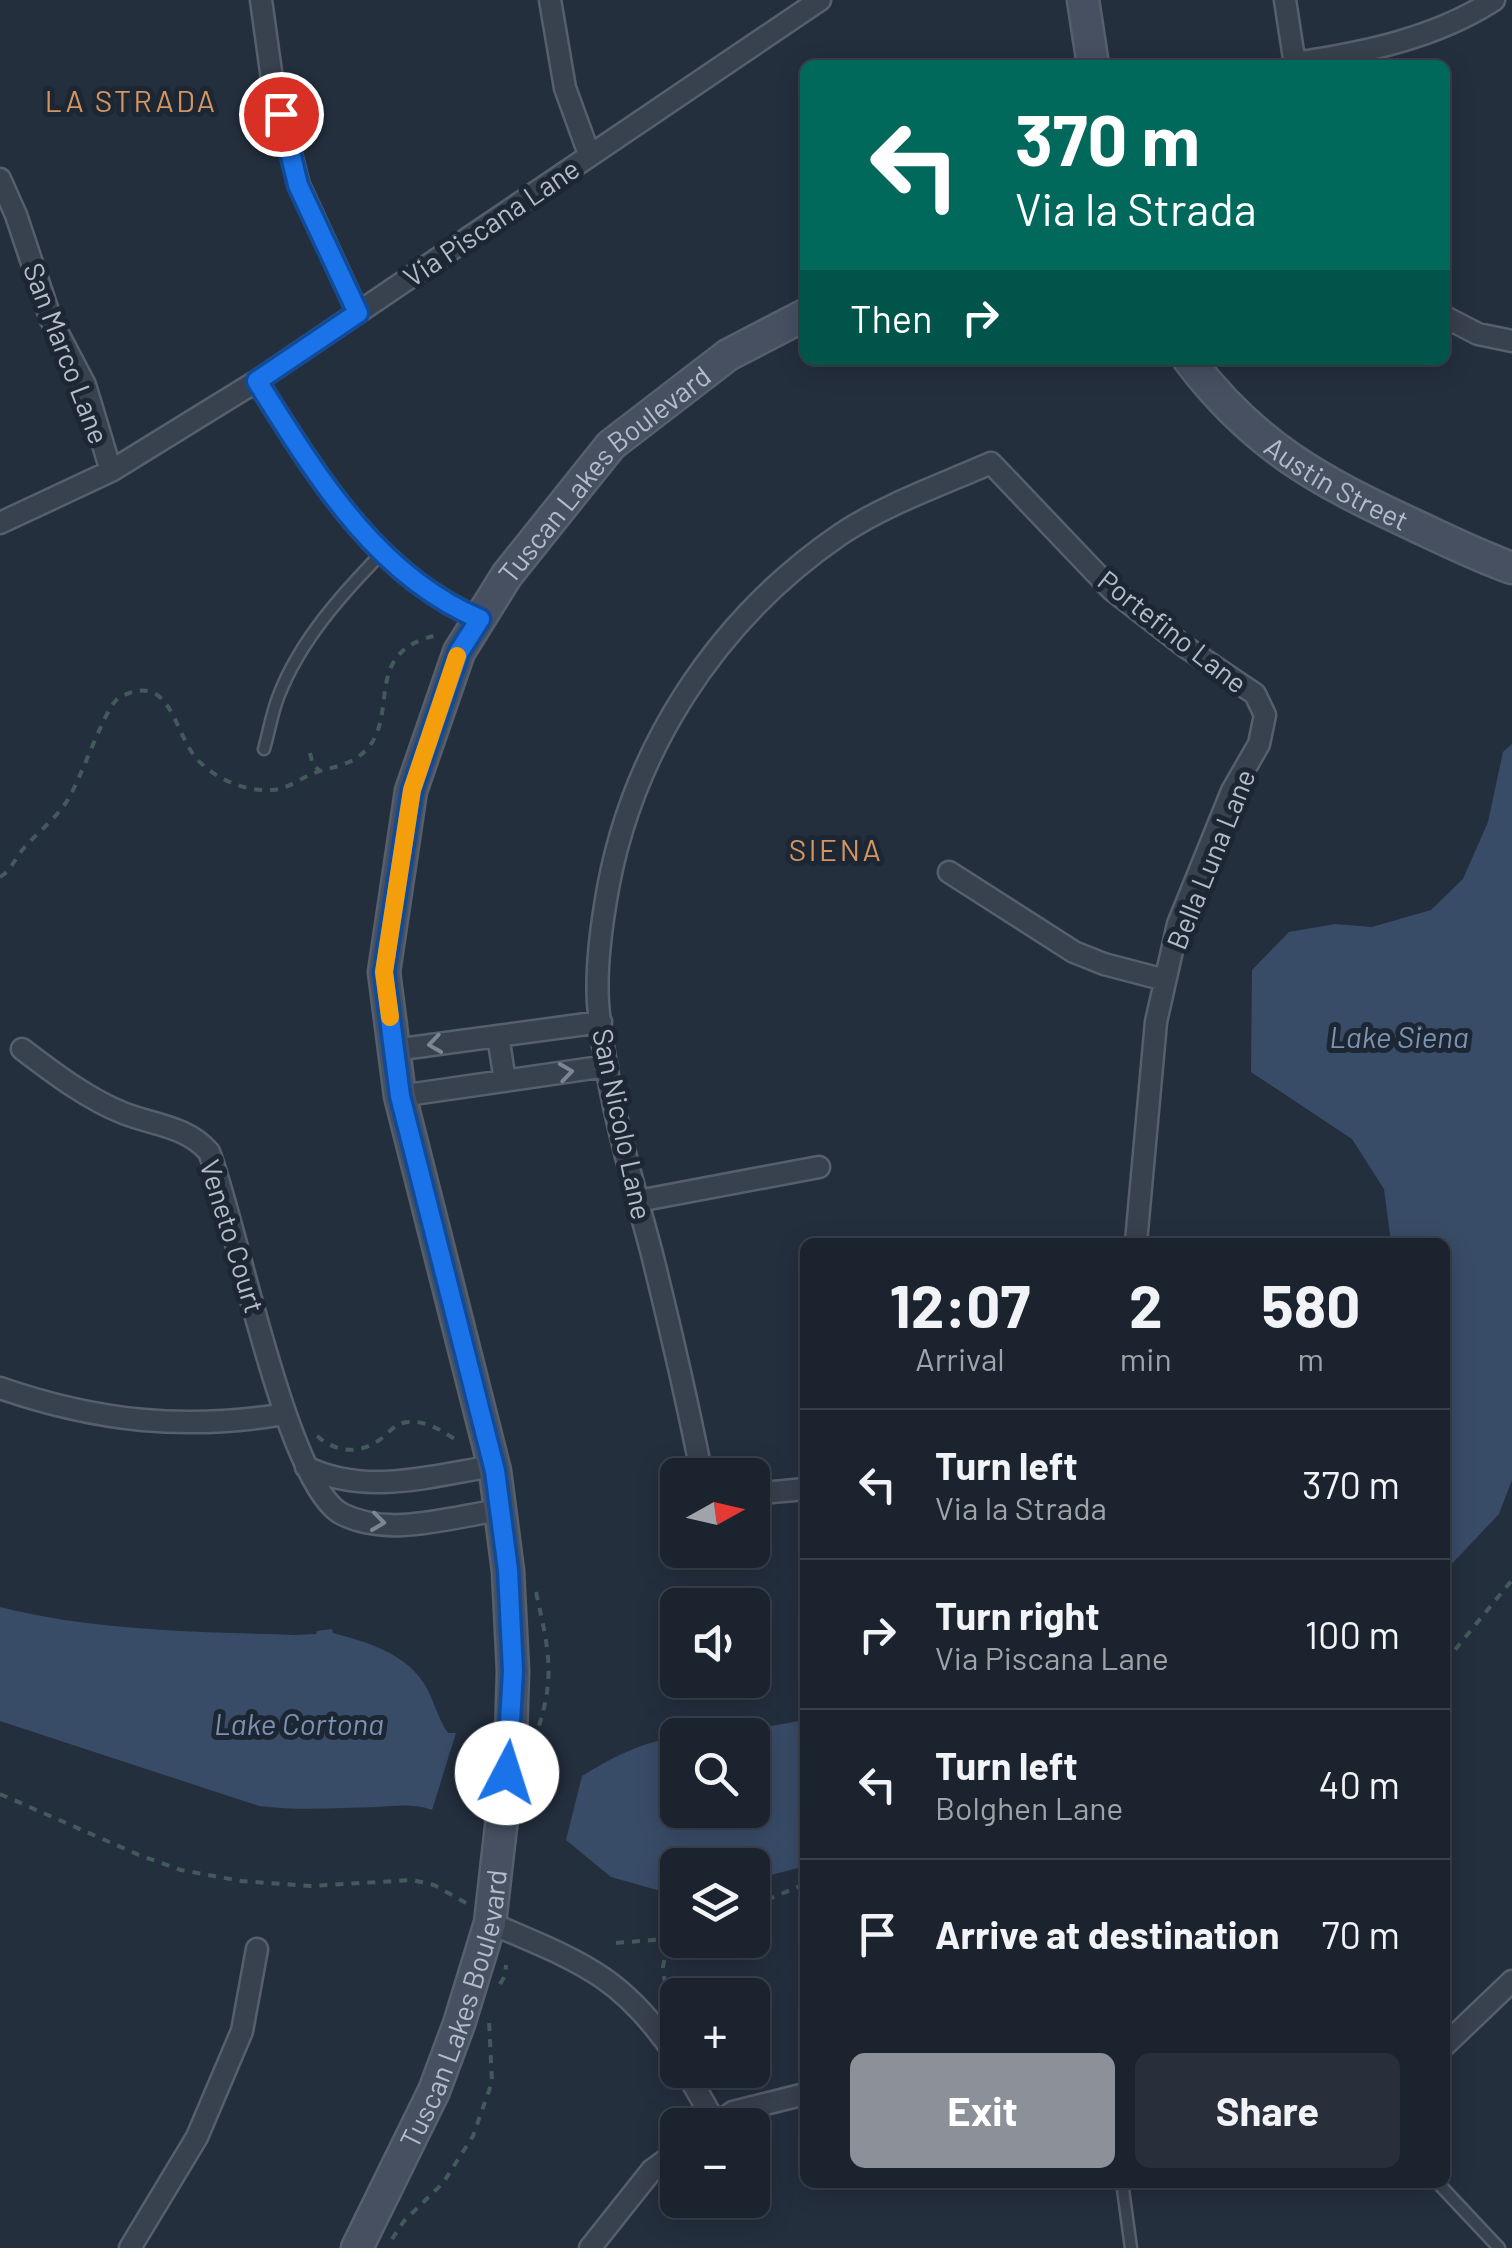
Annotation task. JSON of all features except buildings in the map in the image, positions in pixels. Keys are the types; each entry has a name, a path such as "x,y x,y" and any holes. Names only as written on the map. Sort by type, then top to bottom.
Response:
{"street":[{"path":"260,0 272,79 298,185 358,313"},
{"path":"550,0 565,88 590,154"},
{"name":"Via Piscana Lane","path":"0,523 111,471 257,381 820,0"},
{"path":"1083,0 1092,60"},
{"path":"1284,0 1294,60"},
{"path":"1313,60 1412,38 1494,0"},
{"name":"San Marco Lane","path":"0,179 51,320 85,385 111,471"},
{"name":"Tuscan Lakes Boulevard","path":"357,2248 434,2092 483,1915 511,1739 513,1671 508,1570 494,1466 400,1096 384,972 412,790 459,652 508,575 611,446 728,355 800,319"},
{"path":"1450,320 1478,334 1512,342"},
{"name":"Austin Street","path":"1194,365 1211,388 1272,447 1332,487 1512,568"},
{"path":"257,381 304,454 381,554 473,630"},
{"name":"Portefino Lane","path":"991,463 1112,590 1255,694 1265,715"},
{"name":"San Nicolo Lane","path":"699,1458 607,1066 598,1001 600,937 609,879 625,817 647,760 674,708 757,602 844,532 991,463"},
{"name":"Bella Luna Lane","path":"1136,1238 1156,1022 1178,924 1232,790 1259,744 1265,715"},
{"path":"949,872 1074,952 1165,980"},
{"path":"394,1050 601,1022"},
{"path":"498,1036 505,1080"},
{"name":"Veneto Court","path":"22,1050 89,1096 123,1114 190,1135 209,1152 285,1414 306,1468 328,1504 366,1522 402,1525 500,1510"},
{"path":"400,1096 607,1066"},
{"path":"638,1201 819,1167"},
{"path":"0,1388 84,1412 147,1423 220,1423 285,1414"},
{"path":"306,1468 331,1479 372,1484 494,1466"},
{"path":"770,1492 800,1489"},
{"path":"483,1915 582,1962 618,1987 660,2032"},
{"path":"130,2248 197,2137 242,2030 257,1949"},
{"path":"1450,2041 1512,1981"},
{"path":"749,2108 800,2095"},
{"path":"590,2248 660,2164"}],"lane":[{"path":"264,749 278,695 296,662 332,606 381,554"},
{"path":"1123,2188 1132,2248"},
{"path":"1444,2188 1499,2248"}],"path":[{"path":"0,877 65,805 87,764 111,703 120,696 152,692 165,701 188,747 218,778 272,790 340,768 369,746 378,728 383,686 404,650 436,634 473,630"},
{"path":"310,753 313,765 321,771"},
{"path":"309,1426 336,1449 354,1451 371,1446 394,1425 408,1422 436,1428 468,1447"},
{"path":"1450,1656 1512,1580"},
{"path":"0,1794 181,1870 241,1881 310,1886 412,1880 434,1885 483,1915"},
{"path":"770,1899 800,1886"},
{"path":"616,1943 660,1941"},
{"path":"496,1988 506,1967 502,1956"},
{"path":"386,2248 404,2221 443,2184 473,2136 492,2082 489,2018"}],"water":[{"name":"Lake Siena","path":"1512,744 1512,1480 1499,1514 1450,1566 1450,1238 1390,1238 1384,1189 1352,1139 1251,1072 1252,970 1289,932 1335,924 1372,927 1431,910 1463,879 1488,822 1503,752"},
{"name":"Lake Cortona","path":"0,1607 146,1629 295,1635 332,1629 333,1633 383,1650 415,1672 448,1733 456,1733 432,1810 418,1806 259,1806 0,1721"},
{"path":"800,1721 800,1867 770,1875 770,1848 660,1848 660,1891 611,1877 566,1840 582,1776 660,1741 660,1828 770,1828 770,1726"}],"slow traffic":[{"path":"390,1017 384,972 412,790 457,656"}],"district":[{"name":"LA STRADA","path":"131,100"},
{"name":"SIENA","path":"836,849"}],"route":[{"path":"281,114 298,185 358,313 257,381 304,454 381,554 447,606 480,619 459,652 412,790 384,972 400,1096 495,1471 508,1570 513,1671 507,1773"}]}
